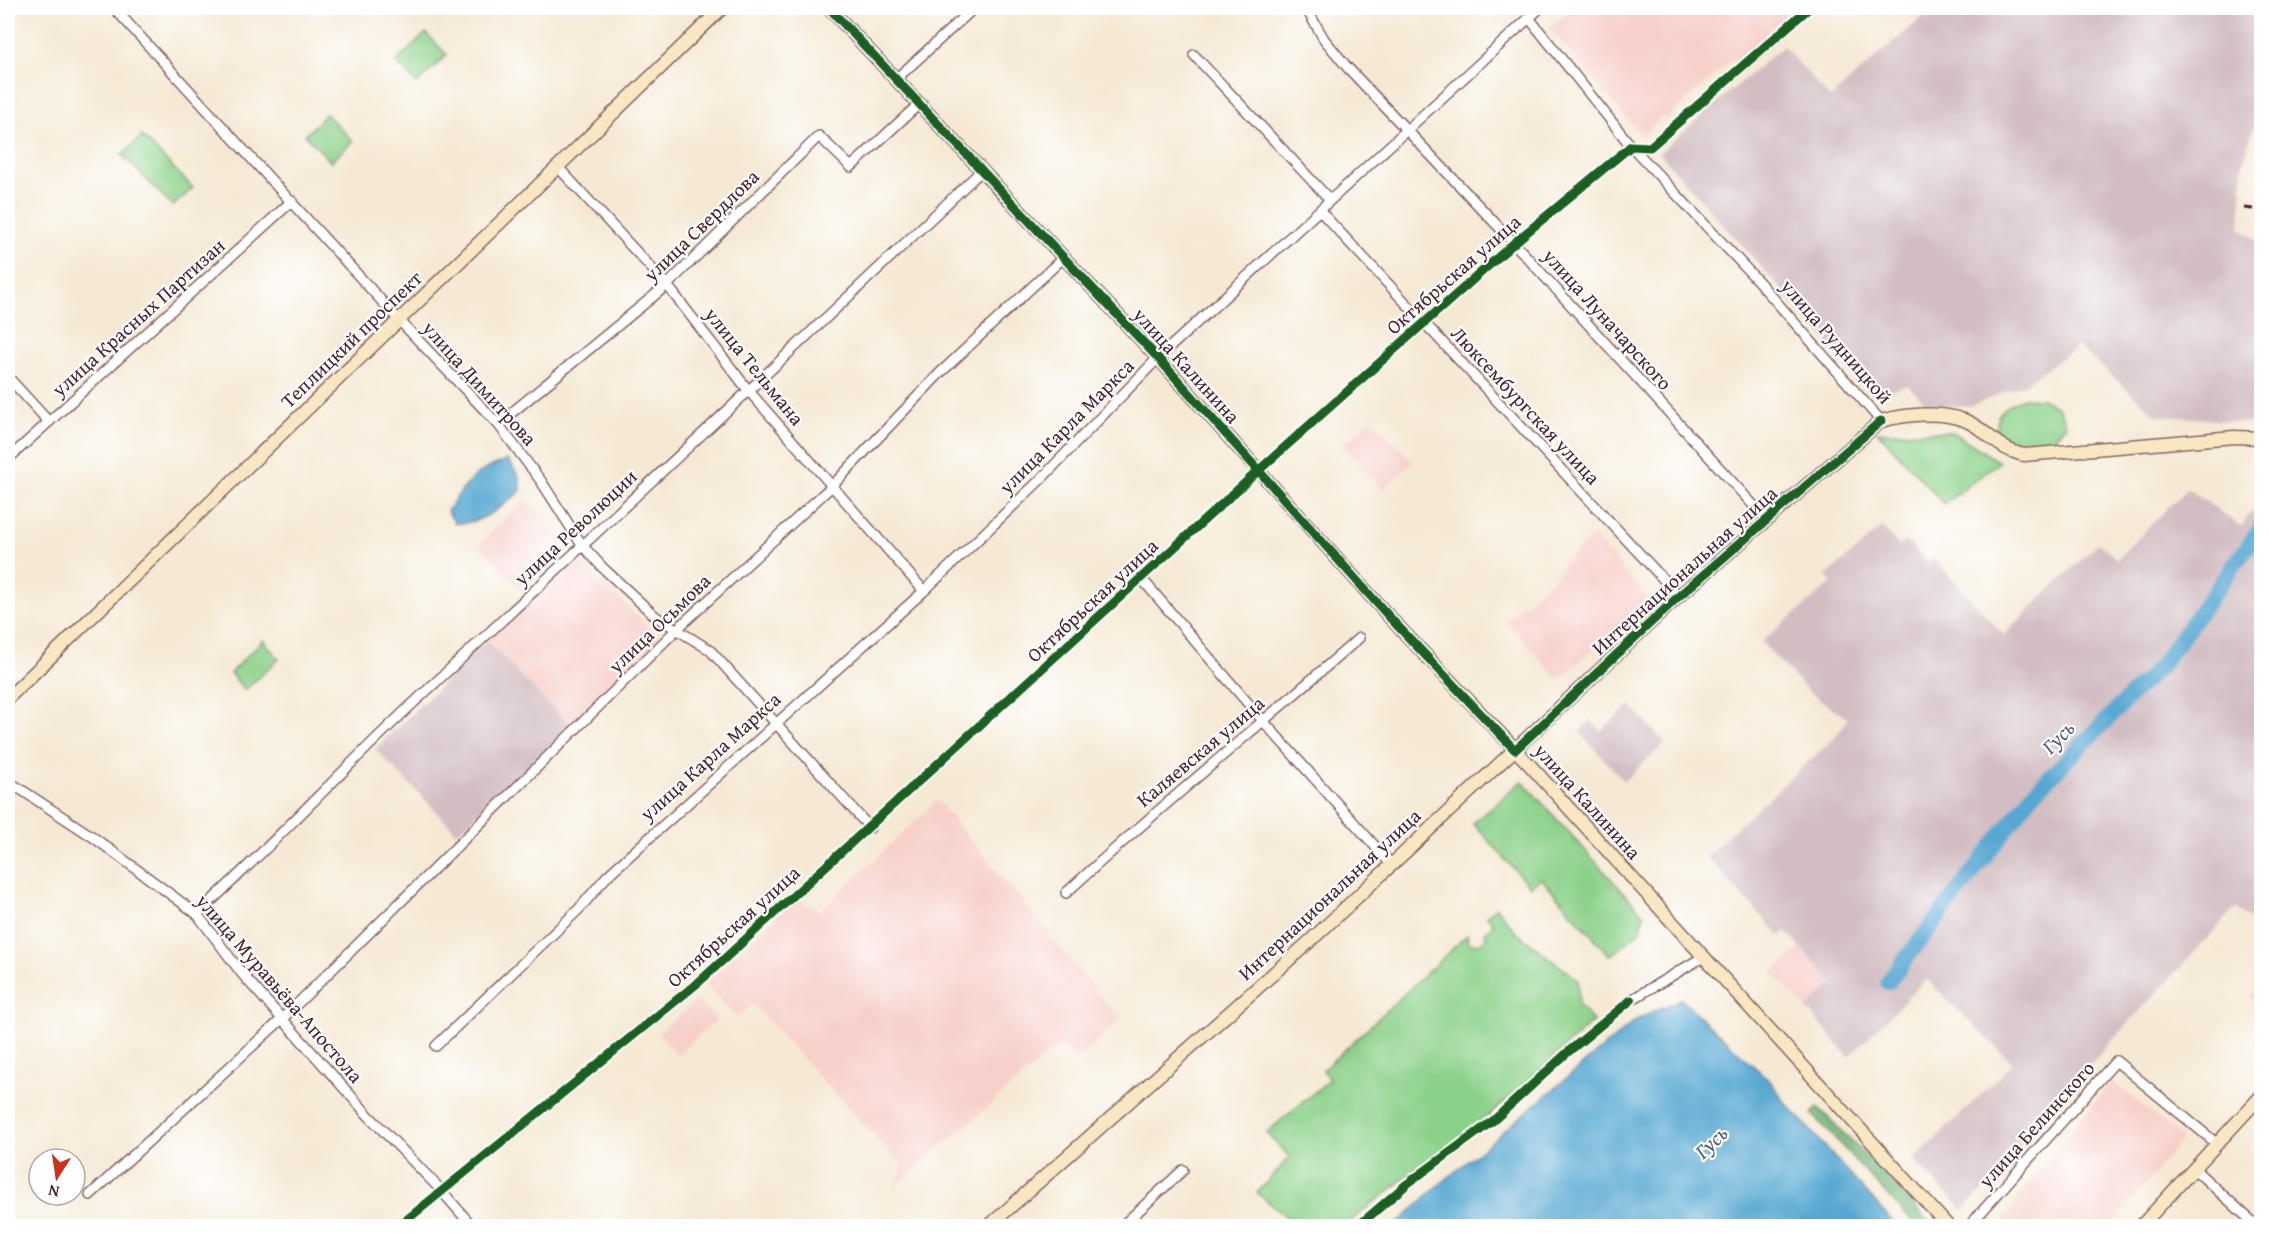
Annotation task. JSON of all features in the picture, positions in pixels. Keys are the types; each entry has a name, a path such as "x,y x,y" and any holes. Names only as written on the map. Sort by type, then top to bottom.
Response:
{"main road":[{"name":"Теплицкий проспект","path":"8,698 526,200 557,166 722,8"},
{"name":"улица Калинина","path":"829,8 1158,358 1398,627 1515,750 1948,1227"},
{"name":"улица Рудницкой","path":"1881,421 1917,415 1965,420 1997,445 2024,454 2234,437 2262,438"},
{"name":"Интернациональная улица","path":"989,1227 1309,942 1679,596 1881,421"},
{"path":"2141,1227 2262,1095"}],"street":[{"name":"улица Димитрова","path":"114,8 399,320 498,424 541,482 582,545 625,589 676,630 710,650 870,828"},
{"path":"896,79 974,8"},
{"name":"улица Луначарского","path":"1306,8 1324,39 1766,519"},
{"name":"улица Карла Маркса","path":"436,1046 579,909 608,874 775,722 924,591 1041,480 1158,358 1240,281 1321,212 1330,200 1540,8"},
{"name":"Октябрьская улица","path":"399,1227 441,1190 700,981 1258,471 1514,243 1631,146 1650,147 1809,8"},
{"name":"улица Рудницкой","path":"1529,18 1631,146 1758,281 1881,421"},
{"path":"1194,55 1330,200"},
{"name":"улица Свердлова","path":"498,424 667,285 819,136 851,167 919,104"},
{"name":"улица Тельмана","path":"557,166 667,285 748,390 924,591"},
{"name":"улица Революции","path":"197,914 252,864 360,754 861,287 982,170"},
{"name":"улица Красных Партизан","path":"8,459 292,201"},
{"name":"Люксембургская улица","path":"1321,212 1679,596"},
{"name":"улица Осьмова","path":"90,1195 282,1019 676,630 832,486 939,374 1064,257"},
{"path":"8,377 49,423"},
{"path":"1142,579 1264,722 1391,864"},
{"name":"Каляевская улица","path":"1066,893 1143,823 1264,722 1359,638"},
{"name":"улица Муравьёва-Апостола","path":"8,781 93,837 197,914 243,975 368,1115 441,1190 472,1227"},
{"path":"1358,1227 1407,1184 1494,1120 1568,1052 1630,1000 1703,957"},
{"name":"улица Белинского","path":"1968,1227 2116,1061 2216,1143"},
{"path":"2193,1168 2257,1227"},
{"path":"1122,1227 1183,1170"}],"shaded area":[{"path":"1572,8 1785,8 1786,20 1737,64 1732,59 1666,119 1663,116 1642,136 1550,28"},
{"path":"1933,8 2261,8 2261,101 2243,164 2240,228 2261,243 2261,424 2156,415 2078,346 2025,384 1971,406 1929,406 1908,385 1875,394 1659,153 1783,46 1830,98"},
{"path":"1371,419 1413,462 1383,490 1342,446"},
{"path":"2188,488 2241,527 2261,499 2261,928 2235,908 2019,1141 2022,1145 2012,1155 2015,1158 1963,1210 1914,1160 2013,1063 1926,979 1849,1057 1807,1009 1834,983 1786,931 1780,936 1706,856 1835,737 1848,719 1810,693 1761,642 1832,583 1826,576 1882,527 1899,546 1906,541 1927,562 1933,558 2004,635 2098,543 2117,559"},
{"path":"525,500 570,548 524,592 478,544"},
{"path":"1593,535 1650,601 1558,680 1506,621 1559,572 1565,562"},
{"path":"578,557 660,639 572,728 487,641"},
{"path":"487,641 572,728 457,833 375,749"},
{"path":"1630,705 1665,743 1624,781 1579,732 1591,720 1601,731"},
{"path":"937,800 1120,1019 1085,1053 1075,1055 1057,1047 892,1190 903,1167 753,1005 737,1018 704,983 797,898 820,911"},
{"path":"1801,947 1834,983 1807,1009 1773,973"},
{"path":"2261,983 2261,1009 2249,997"},
{"path":"698,1000 717,1020 677,1055 658,1033"},
{"path":"2112,1081 2183,1139 2110,1226 1998,1226 2013,1209 2017,1199"}],"green space":[{"path":"426,33 447,55 417,84 396,62"},
{"path":"326,114 353,141 331,162 305,135"},
{"path":"142,136 193,188 173,206 122,155"},
{"path":"2024,398 2042,399 2058,407 2066,425 2048,447 2012,443 1997,432 1999,414 2007,406"},
{"path":"1878,432 1953,432 1999,462 1944,504"},
{"path":"263,640 279,659 245,690 230,673"},
{"path":"1522,781 1644,915 1640,931 1610,956 1541,878 1530,887 1473,823"},
{"path":"1496,907 1516,932 1578,980 1579,1005 1593,1021 1455,1147 1418,1168 1344,1226 1298,1226 1257,1193 1290,1157 1266,1133 1329,1080 1323,1070 1467,935 1468,944 1480,944 1487,937 1484,933 1494,924 1487,916"},
{"path":"1818,1107 1934,1226 1916,1226 1812,1114"}],"water":[{"path":"508,460 519,477 521,491 482,518 465,523 455,523 447,511 466,485 487,469"},
{"path":"1681,999 1770,1081 1785,1102 1896,1226 1395,1226 1432,1191 1636,1020"}],"waterway":[{"name":"Гусь","path":"1888,982 2033,794 2161,665 2262,527"}],"railway":[{"path":"2244,208 2262,210"}],"cycle path":[{"path":"829,8 1158,358 1393,621 1515,750 1679,596 1881,421"},
{"path":"399,1226 700,981 1258,471 1514,243 1631,146 1650,147 1809,8"},
{"path":"1358,1226 1407,1184 1494,1120 1568,1052 1631,1000"}]}
